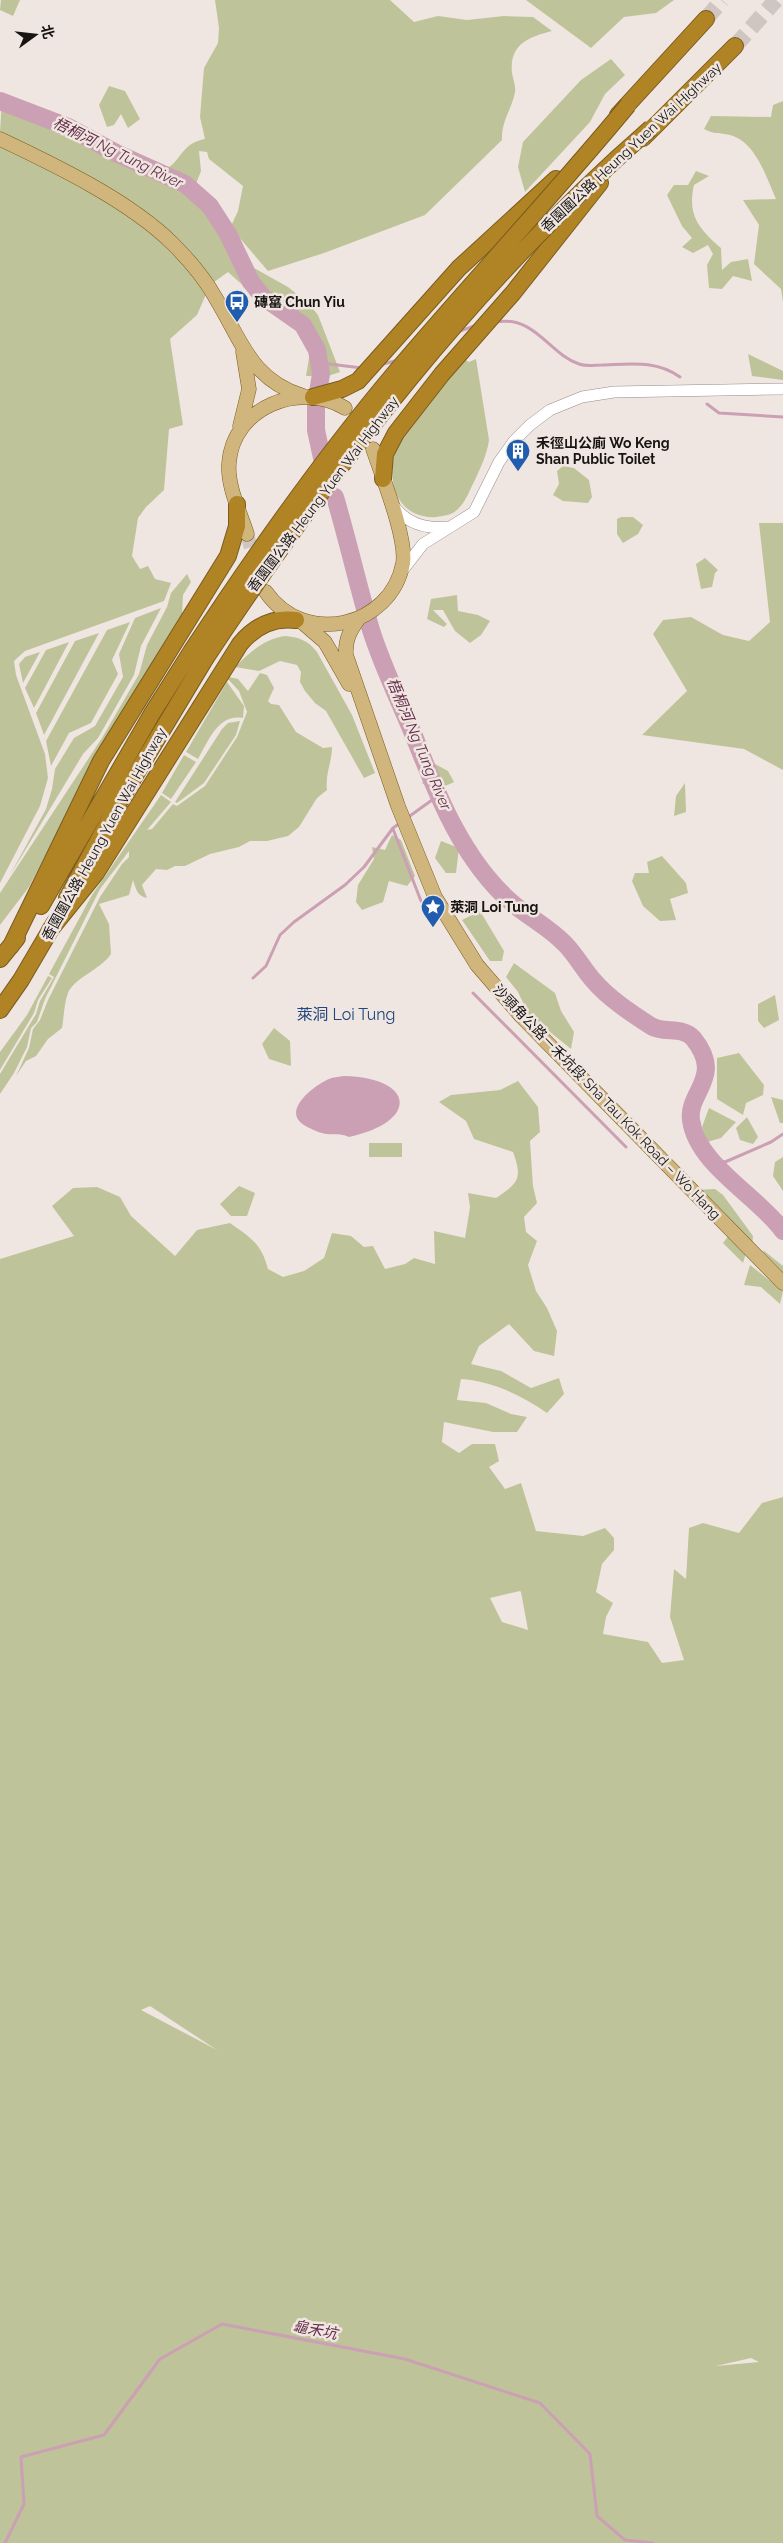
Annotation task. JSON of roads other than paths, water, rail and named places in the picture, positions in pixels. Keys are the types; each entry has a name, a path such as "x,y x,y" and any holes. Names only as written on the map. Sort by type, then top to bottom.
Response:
{"highway":[{"name":"香園圍公路 Heung Yuen Wai Highway","path":"0,1010 21,980 50,930 198,656 284,515 400,368 563,183 628,105 706,19"},
{"name":"香園圍公路 Heung Yuen Wai Highway","path":"5,952 55,884 121,767 198,656 294,528 405,386 538,235 598,175 652,128 736,46"},
{"path":"300,396 337,401 351,385 368,372 455,272 546,189 628,105"},
{"path":"383,479 385,454 391,440 442,374 513,292 584,201 652,128"},
{"path":"5,952 100,761 228,556 237,526 238,504"},
{"path":"50,930 96,874 240,644 254,630 265,623 278,619 299,621"}],"main road":[{"path":"0,139 117,202 154,227 183,254 205,281 242,346 265,377 300,396"},
{"path":"242,346 249,389 239,431 232,446 229,463 230,479 247,534"},
{"path":"239,431 259,411 300,396"},
{"path":"299,621 345,628 378,607 398,580 403,549 373,449"},
{"name":"沙頭角公路－禾坑段 Sha Tau Kok Road – Wo Hang","path":"266,592 276,604 318,634 330,649 367,716"},
{"name":"沙頭角公路－禾坑段 Sha Tau Kok Road – Wo Hang","path":"345,628 346,656 404,820 441,908 494,986 783,1283"}],"street":[{"path":"398,580 423,544 474,512 499,462 514,440 540,417 561,405 582,397 614,392 783,389"},
{"path":"389,500 401,514 420,526 453,526"}],"waterway":[{"name":"梧桐河 Ng Tung River","path":"0,101 68,127 116,153 185,184 210,206 228,234 251,282 263,297 303,325 317,350 321,374 316,405 316,430 322,458"},
{"path":"496,322 510,321 521,324 541,337 568,359 582,365 652,365 680,377"},
{"path":"460,331 477,325"},
{"path":"380,365 398,360"},
{"path":"321,363 362,368"},
{"path":"707,404 719,413 783,417"},
{"name":"梧桐河 Ng Tung River","path":"335,497 366,613 381,658 443,806 466,848 494,886 511,902 559,938 599,987 613,999 651,1026 662,1030 684,1032 693,1038 702,1052 706,1063 705,1074 691,1110 691,1120 696,1136 704,1151 716,1166 759,1205 783,1231"},
{"path":"407,818 439,795"},
{"path":"253,978 266,966 280,935 294,922 345,885 364,867 393,828 400,823"},
{"path":"393,829 421,901"},
{"path":"473,993 626,1147"},
{"path":"710,1159 725,1162 771,1142 783,1134"},
{"name":"龜禾坑","path":"5,2543 24,2504 21,2457 104,2435 160,2359 222,2324 405,2359 540,2403 590,2454 597,2516 625,2540 653,2543"}],"tunnel":[{"path":"706,19 722,0"},
{"path":"735,46 776,0"},
{"path":"247,534 256,566"}],"place":[{"name":"磚窰 Chun Yiu","path":"237,323"},
{"name":"禾徑山公廁 Wo Keng Shan Public Toilet","path":"518,472"},
{"name":"萊洞 Loi Tung","path":"433,928"}],"district":[{"name":"萊洞 Loi Tung","path":"346,1014"}]}
